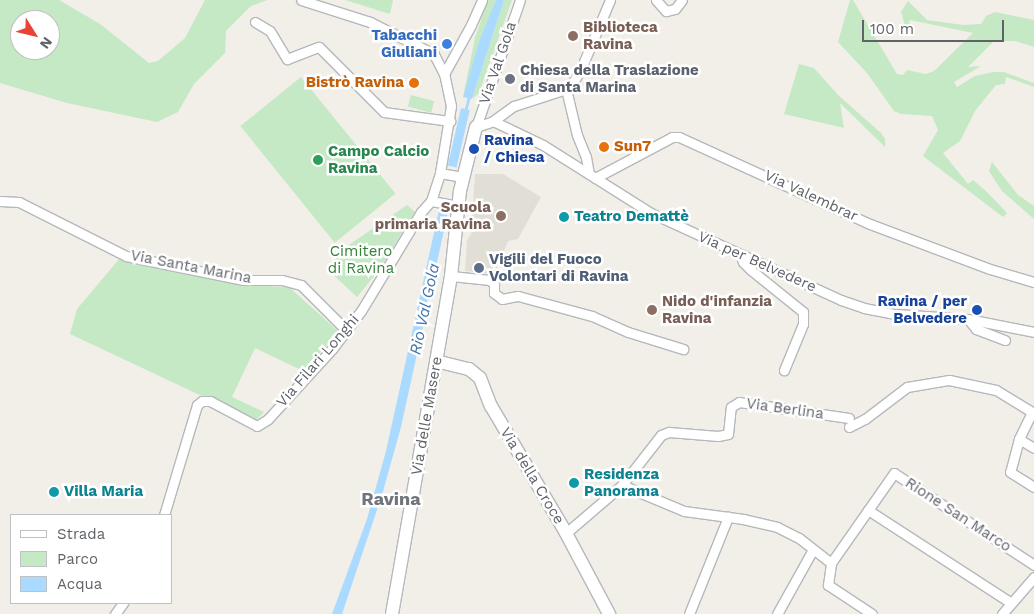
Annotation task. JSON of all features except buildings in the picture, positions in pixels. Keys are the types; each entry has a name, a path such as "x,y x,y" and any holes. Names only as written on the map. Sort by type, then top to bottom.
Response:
{"street":[{"name":"Via Filari Longhi","path":"164,514 197,405 202,401 210,401 257,426 268,419 346,330 373,292 421,212 445,203 451,175 450,98 444,74 434,54 413,41 370,22 301,0"},
{"path":"444,74 471,25 482,0"},
{"name":"Via Val Gola","path":"476,127 520,0"},
{"path":"476,127 493,120 514,106 566,89 580,71 610,0"},
{"path":"656,0 666,11 675,9 682,0"},
{"path":"255,22 270,31 287,59 319,47 384,112 450,121"},
{"path":"566,89 577,135 592,176"},
{"name":"Via per Belvedere","path":"493,120 543,145 651,213 741,256 746,255 841,300 864,308 896,314 968,320 1034,332"},
{"name":"Via delle Masere","path":"392,614 451,276 445,203 451,175 476,127"},
{"name":"Via Valembrar","path":"592,176 672,137 680,137 870,224 990,269 1034,282"},
{"name":"Via Santa Marina","path":"0,201 19,202 126,256 243,280 282,280 301,286 346,330"},
{"path":"741,256 743,262 751,270 803,312 803,324 784,370"},
{"path":"451,276 490,280 494,284 494,293 502,299 518,296 592,316 628,332 683,349"},
{"path":"968,320 976,329 1005,340"},
{"name":"Via per Belvedere","path":"1005,326 1034,336"},
{"name":"Via della Croce","path":"436,361 469,369 480,378 491,406 566,533 609,614"},
{"name":"Via Berlina","path":"566,533 622,485 661,435 669,432 718,436 728,434 731,407 739,402 849,423 860,422 907,387 949,380 996,390 1033,413"},
{"path":"1033,413 1019,439 1010,472 1034,487"},
{"path":"1019,439 1034,448"},
{"name":"Rione San Marco","path":"831,563 894,474 1034,565"},
{"path":"622,485 684,511 728,517 777,528 799,538 831,563 828,585 872,614"},
{"path":"868,510 1010,603"},
{"path":"688,614 728,517"},
{"path":"776,614 811,553"},
{"path":"1002,614 1034,577"}],"shaded area":[{"name":"Scuola primaria Ravina","path":"475,174 503,174 541,197 518,239 508,241 495,274 465,271 467,240 471,234"}],"green space":[{"path":"0,0 59,0 100,24 149,63 158,61 185,38 205,0 267,0 251,6 226,31 225,53 194,84 178,112 157,122 67,103 0,83"},
{"path":"345,0 393,0 390,14"},
{"path":"488,0 496,0 463,97 475,38"},
{"path":"504,0 512,0 479,93 472,99"},
{"path":"850,0 853,0 897,74 903,75 907,70 926,74 934,71 973,33 910,20 905,37 901,32 905,25 901,12 908,1 927,20 963,25 981,24 986,16 995,12 1034,20 1034,47 1015,41 994,41 968,67 981,66 954,82 957,87 975,76 993,72 1004,72 1034,83 1034,87 1006,77 1005,84 996,85 975,111 960,141 943,153 968,184 973,180 1007,213 1003,217 923,156 938,130 932,116 901,114 894,111 867,73 838,42"},
{"path":"799,64 814,68 838,95 881,133 885,139 885,147 840,103 844,128 784,114"},
{"name":"Campo Calcio Ravina","path":"301,77 395,194 335,243 240,126"},
{"path":"411,95 434,101 431,113 408,107"},
{"path":"992,162 1018,195 1034,206 1034,219 1002,191 989,171"},
{"name":"Cimitero di Ravina","path":"407,205 415,212 379,270 357,297 326,268 349,245"},
{"path":"120,258 241,285 289,287 339,332 303,371 255,348 232,397 264,412 255,421 70,334 77,309"}],"water":[{"path":"496,0 504,0 472,99 463,97 479,42"},
{"path":"461,108 470,110 456,168 448,165"},
{"path":"439,210 448,212 401,427 382,495 342,614 332,614 367,519 386,451"}],"waterway":[{"name":"Rio Val Gola","path":"465,112 469,96"}],"place":[{"name":"Biblioteca Ravina","path":"573,36"},
{"name":"Tabacchi Giuliani","path":"447,44"},
{"name":"Chiesa della Traslazione di Santa Marina","path":"510,79"},
{"name":"Bistrò Ravina","path":"414,83"},
{"name":"Sun7","path":"604,147"},
{"name":"Ravina / Chiesa","path":"474,149"},
{"name":"Campo Calcio Ravina","path":"318,160"},
{"name":"Scuola primaria Ravina","path":"501,216"},
{"name":"Teatro Demattè","path":"564,217"},
{"name":"Vigili del Fuoco Volontari di Ravina","path":"479,268"},
{"name":"Nido d'infanzia Ravina","path":"652,310"},
{"name":"Ravina / per Belvedere","path":"977,310"},
{"name":"Residenza Panorama","path":"574,483"},
{"name":"Villa Maria","path":"54,492"}],"district":[{"name":"Ravina","path":"391,499"}]}
